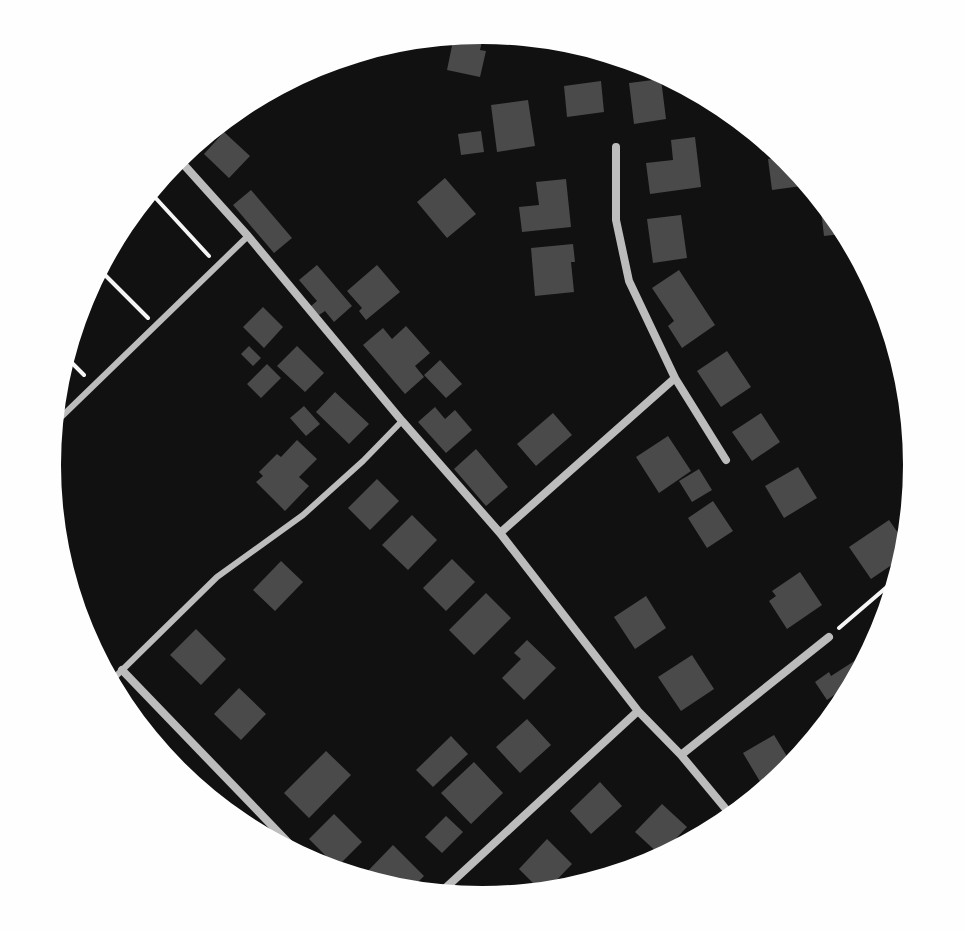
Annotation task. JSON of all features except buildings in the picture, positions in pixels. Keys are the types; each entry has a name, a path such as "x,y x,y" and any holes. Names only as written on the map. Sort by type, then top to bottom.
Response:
{"street":[{"path":"616,147 616,220 629,281 675,378 726,460"},
{"path":"185,166 500,533 638,711 681,755 726,809"},
{"path":"500,533 675,378"},
{"path":"681,755 829,637"},
{"path":"122,670 283,837"},
{"path":"448,885 638,711"}],"lane":[{"path":"65,414 248,236"},
{"path":"117,675 217,577 303,515 402,421"}],"path":[{"path":"157,199 218,265"},
{"path":"106,276 156,325"},
{"path":"73,366 94,385"},
{"path":"829,637 886,588"}]}
